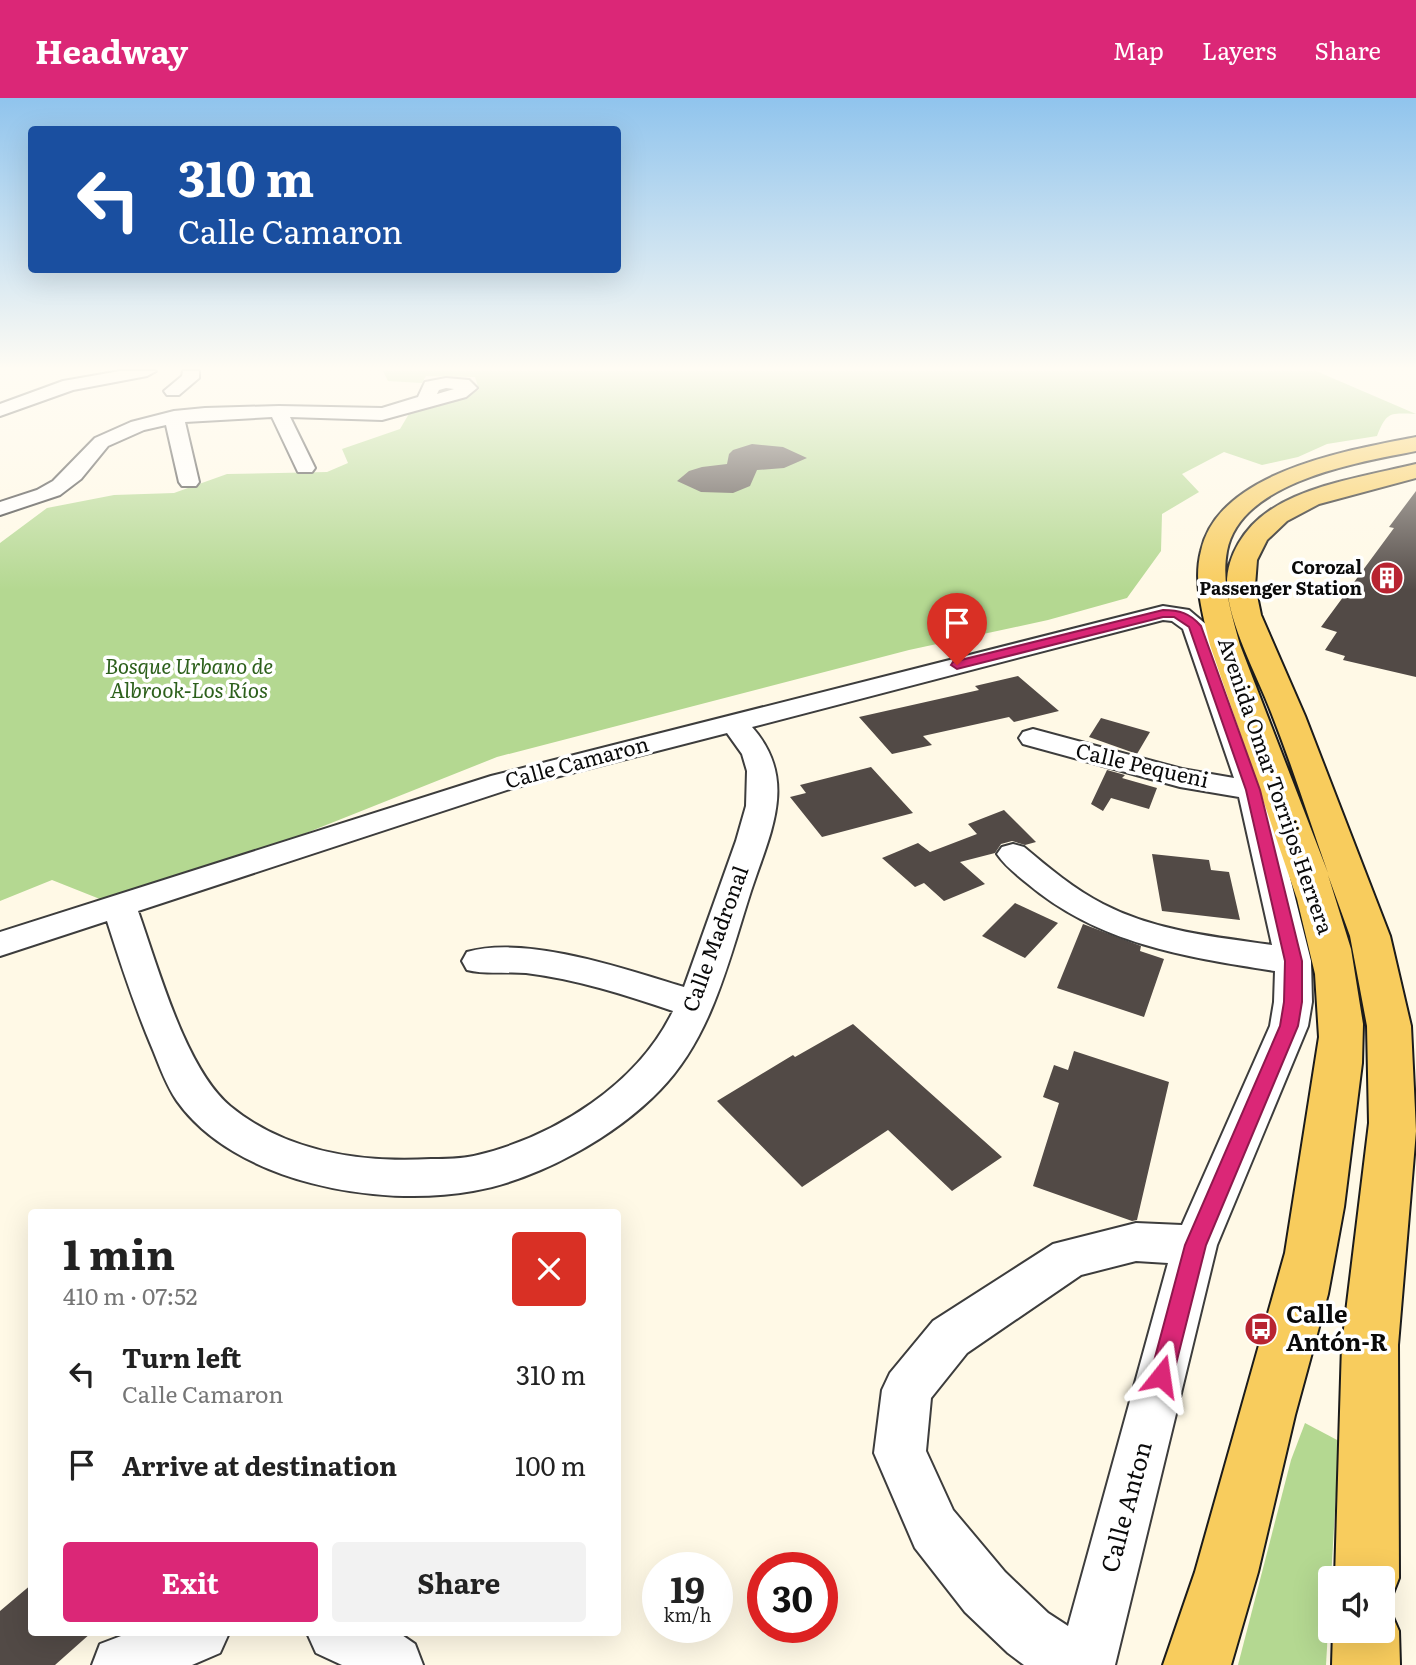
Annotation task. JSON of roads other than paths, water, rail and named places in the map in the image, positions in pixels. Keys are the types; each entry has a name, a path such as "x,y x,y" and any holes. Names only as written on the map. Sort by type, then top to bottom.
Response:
{"main road":[{"name":"Avenida Omar Torrijos Herrera","path":"1195,1658 1228,1570 1311,1252 1334,1098 1341,1025 1329,942 1293,827 1248,712 1214,606 1209,577 1213,551 1223,526 1242,506 1271,486 1305,471 1346,458 1415,444"},
{"name":"Avenida Omar Torrijos Herrera","path":"1367,1566 1370,1345 1393,1123 1389,1026 1370,936 1289,716 1247,615 1241,586 1244,560 1256,536 1278,516 1310,499 1416,471"},
{"path":"1366,1643 1366,1665"}],"street":[{"path":"0,509 46,493 65,483 87,454 101,444"},
{"path":"180,444 189,482"},
{"path":"294,444 305,468"},
{"name":"Calle Camaron","path":"0,944 502,782 1163,613"},
{"name":"Calle Anton","path":"1086,1665 1195,1245 1289,1026 1293,1002 1293,961 1253,790 1195,626 1187,618 1163,613"},
{"name":"Calle Madronal","path":"120,907 151,1003 191,1091 220,1122 276,1154 353,1176 418,1179 478,1173 534,1153 584,1128 630,1094 664,1060 695,1004 709,970 756,827 765,789 757,753 734,724"},
{"name":"Calle Pequeni","path":"1033,738 1180,778 1253,790"},
{"path":"1013,854 1057,891 1103,918 1143,934 1200,947 1293,961"},
{"path":"480,961 526,961 612,978 695,1004"},
{"path":"1073,1665 1028,1633 985,1592 934,1529 901,1453 908,1390 950,1337 1069,1258 1136,1242 1195,1245"},
{"path":"121,1665 193,1636"},
{"path":"343,1636 374,1650 394,1665"}],"place":[{"name":"Corozal Passenger Station","path":"1387,578"},
{"name":"Calle Antón-R","path":"1261,1329"}],"park label":[{"name":"Bosque Urbano de Albrook-Los Ríos","path":"189,679"}]}
